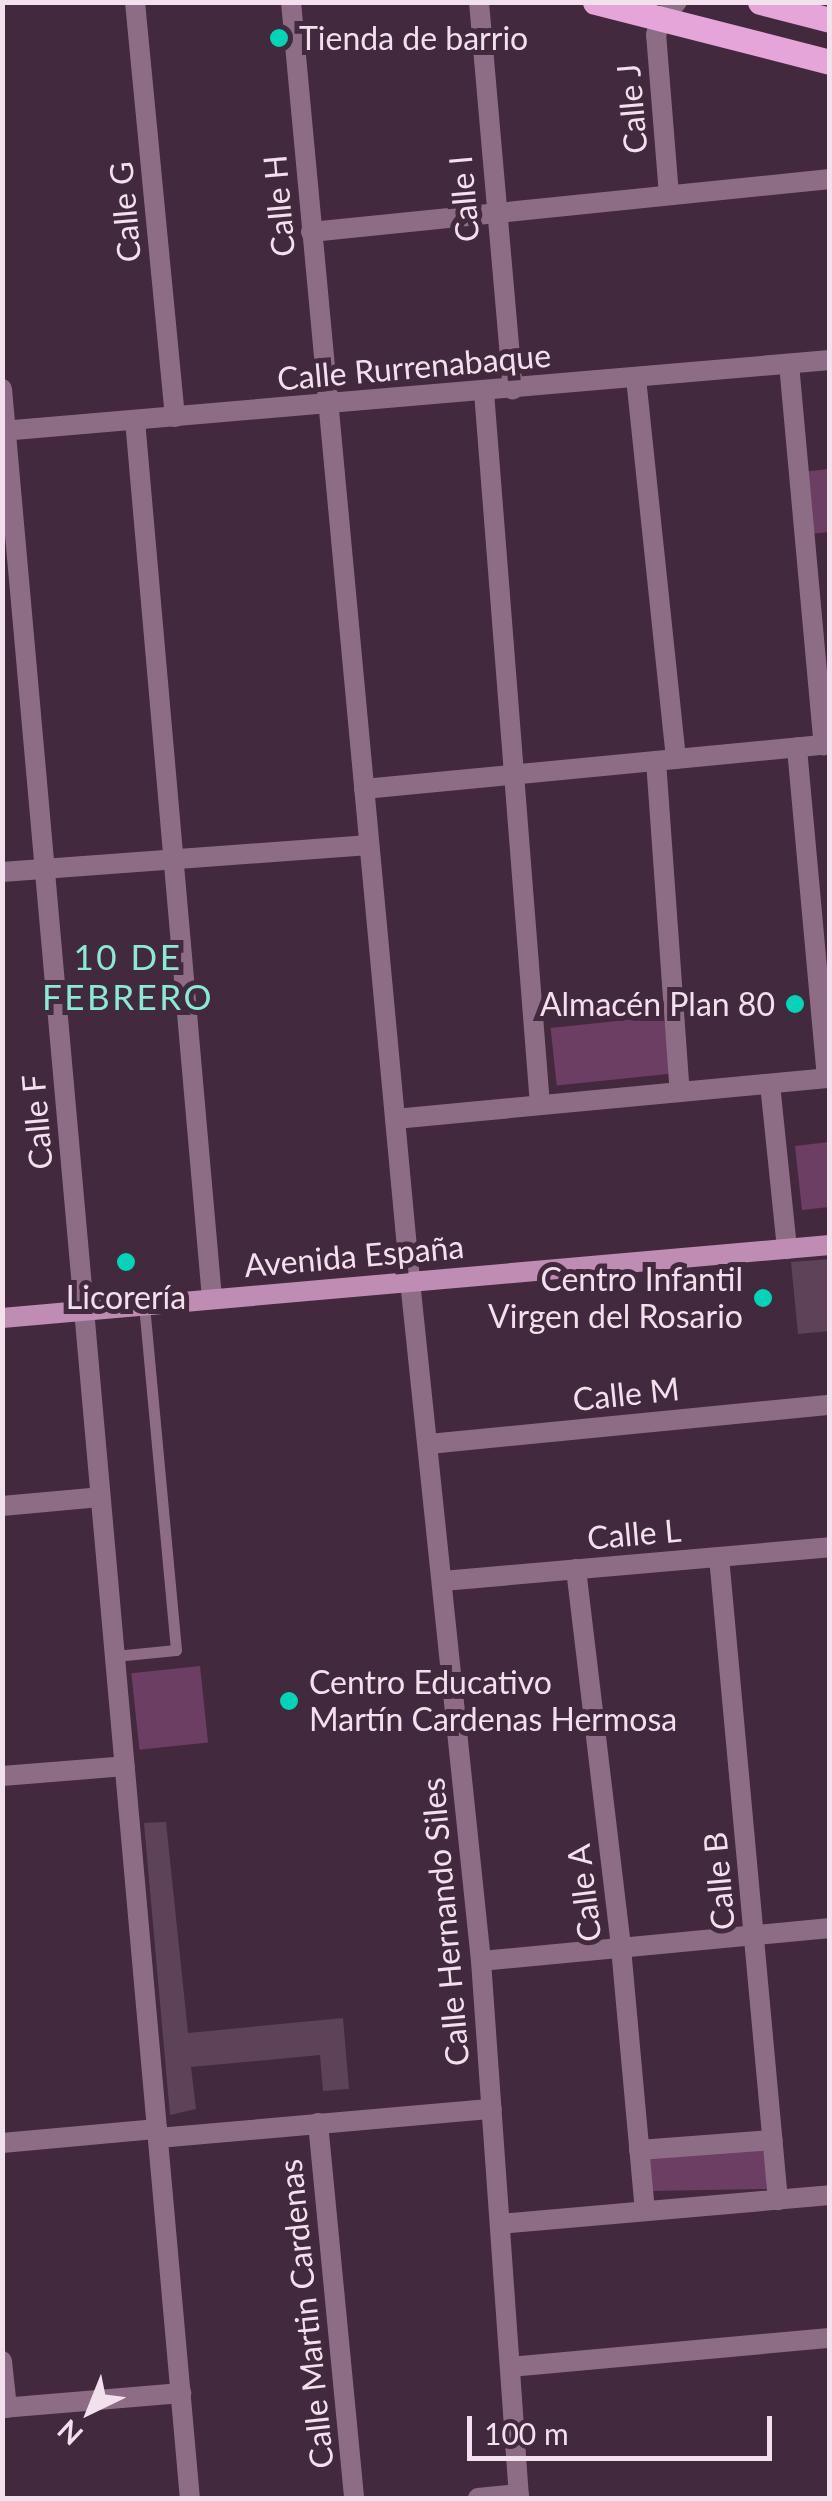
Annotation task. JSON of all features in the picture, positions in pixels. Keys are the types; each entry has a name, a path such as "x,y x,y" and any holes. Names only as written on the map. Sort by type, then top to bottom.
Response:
{"main road":[{"path":"595,2 669,11 830,62"},
{"path":"760,2 830,20"}],"street":[{"name":"Calle G","path":"136,2 174,416"},
{"name":"Calle H","path":"291,2 369,845"},
{"name":"Calle I","path":"478,2 513,390"},
{"name":"Calle J","path":"669,11 656,35 670,195"},
{"path":"311,232 830,179"},
{"name":"Calle Rurrenabaque","path":"4,430 513,390 830,360"},
{"path":"364,789 827,744 789,364"},
{"path":"636,378 666,760 680,1092"},
{"name":"Calle F","path":"2,389 190,2498"},
{"path":"484,392 540,1105"},
{"path":"134,420 212,1298"},
{"path":"395,1118 827,1078 822,933 798,747"},
{"path":"2,872 369,845"},
{"name":"Calle Hernando Siles","path":"369,845 410,1281 482,1961 519,2496"},
{"path":"770,1084 787,1249"},
{"name":"Avenida España","path":"2,1318 830,1245"},
{"name":"Calle M","path":"429,1444 830,1405"},
{"path":"2,1506 100,1496"},
{"name":"Calle L","path":"443,1581 830,1547"},
{"name":"Calle B","path":"719,1557 778,2200"},
{"name":"Calle A","path":"576,1569 621,1948 645,2212"},
{"path":"2,1776 125,1766"},
{"path":"482,1961 830,1928"},
{"path":"2,2143 492,2109"},
{"name":"Calle Martin Cardenas","path":"318,2123 354,2498"},
{"path":"639,2150 772,2140"},
{"path":"500,2224 830,2196"},
{"path":"510,2367 830,2338"},
{"path":"2,2361 4,2408 181,2393"},
{"path":"478,2498 519,2496"}],"lane":[{"path":"115,1656 176,1650 144,1305"}],"shaded area":[{"path":"829,469 829,532 798,535 792,473"},
{"path":"664,1016 670,1074 557,1086 551,1028"},
{"path":"829,1142 829,1207 802,1210 795,1146"},
{"path":"200,1666 208,1743 139,1750 131,1673"},
{"path":"767,2148 768,2189 649,2191 648,2150"}],"building":[{"path":"830,1259 830,1331 798,1334 791,1262"},
{"path":"166,1822 188,2033 343,2018 349,2089 323,2091 320,2055 191,2067 196,2109 170,2115 144,1823"}],"place":[{"name":"Tienda de barrio","path":"279,38"},
{"name":"Almacén Plan 80","path":"795,1004"},
{"name":"Licorería","path":"126,1262"},
{"name":"Centro Infantil Virgen del Rosario","path":"763,1298"},
{"name":"Centro Educativo Martín Cardenas Hermosa","path":"289,1701"}],"district":[{"name":"10 DE FEBRERO","path":"128,976"}]}
